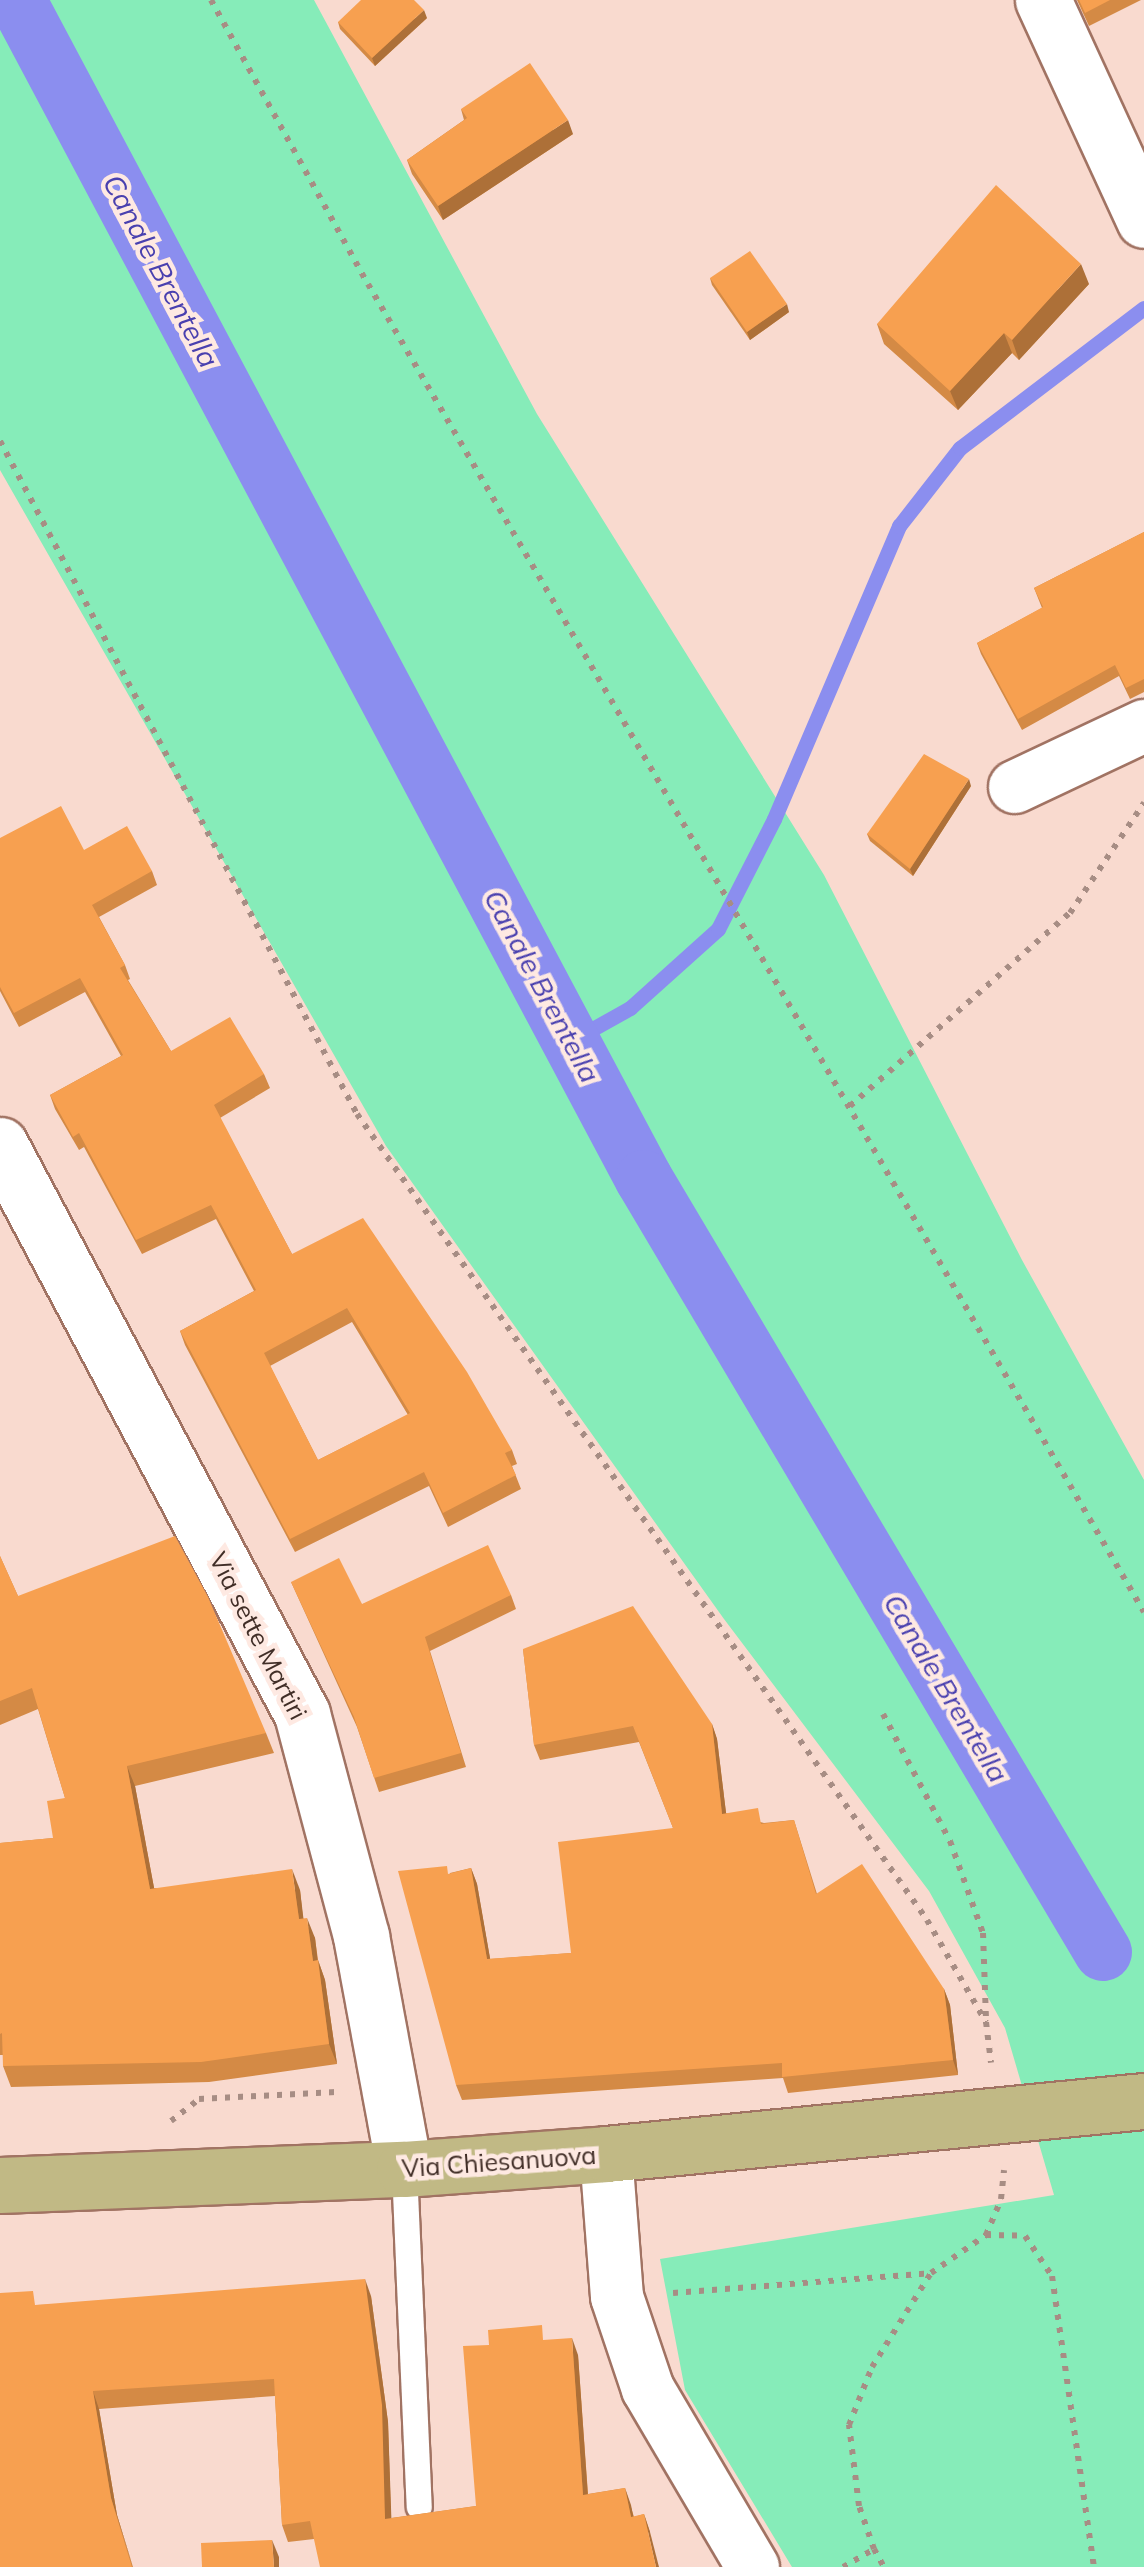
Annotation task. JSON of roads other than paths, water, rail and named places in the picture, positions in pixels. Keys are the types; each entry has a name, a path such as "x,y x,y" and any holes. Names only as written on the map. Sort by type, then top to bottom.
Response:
{"main road":[{"path":"1043,0 1144,220"},
{"name":"Via sette Martiri","path":"0,1145 302,1714 361,1936 404,2169"},
{"name":"Via Chiesanuova","path":"0,2185 404,2169 606,2154 1144,2101"}],"street":[{"path":"1015,787 1144,726"},
{"path":"606,2154 617,2297 648,2389 753,2567"}],"lane":[{"path":"404,2169 419,2507"}],"waterway":[{"name":"Canale Brentella","path":"17,0 644,1179 1103,1952"},
{"path":"571,1041 630,1008 718,929 774,819 899,526 960,448 1144,308"}]}
